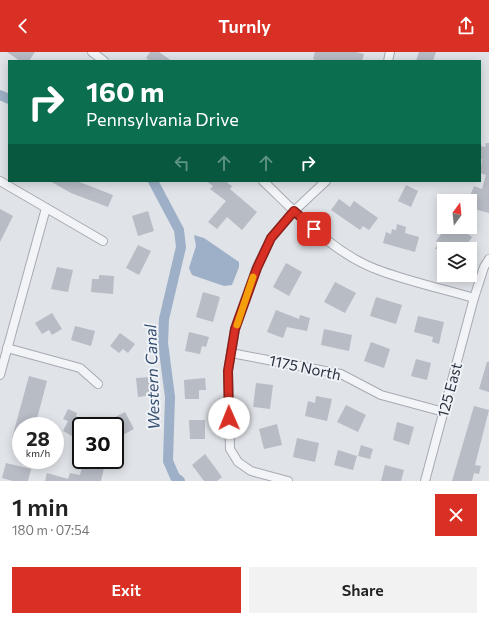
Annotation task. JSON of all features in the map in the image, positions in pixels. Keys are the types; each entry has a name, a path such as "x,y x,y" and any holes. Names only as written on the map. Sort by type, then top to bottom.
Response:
{"street":[{"path":"92,52 103,60"},
{"path":"0,181 103,241"},
{"path":"264,182 325,239 350,256 380,271 474,298"},
{"path":"288,481 251,471 238,462 230,449 228,371 235,329 257,268 271,238 294,211 325,182"},
{"path":"0,375 46,208"},
{"name":"125 East","path":"425,481 474,298 484,267 489,259"},
{"path":"7,348 80,368 98,384"},
{"name":"1175 North","path":"231,353 341,374 381,395 444,412"}],"water":[{"path":"194,235 204,238 239,262 239,267 232,285 224,286 192,275 189,268 196,246"}],"building":[{"path":"7,52 35,52 30,60 19,60"},
{"path":"150,52 159,52 171,60 149,60 146,58"},
{"path":"315,52 356,52 364,54 362,60 313,59"},
{"path":"419,52 436,52 433,60 416,60"},
{"path":"486,143 489,143 489,213 477,210 477,194 471,194 474,186 482,189 486,175 481,173 481,146 485,147"},
{"path":"52,182 80,182 113,195 108,207 71,193"},
{"path":"207,182 226,182 232,186 230,189 257,212 242,230 227,217 217,229 208,222 226,201 210,189 213,186"},
{"path":"406,185 418,191 411,207 398,201"},
{"path":"339,199 350,207 354,201 378,218 369,230 363,226 360,230 331,210"},
{"path":"0,209 13,216 0,242"},
{"path":"148,211 154,231 138,236 132,216"},
{"path":"397,224 406,227 405,233 419,237 415,252 383,243 386,232 391,234 392,229 396,230"},
{"path":"441,234 468,234 472,237 469,242 436,241"},
{"path":"138,245 151,251 139,275 126,268"},
{"path":"286,263 302,272 289,296 273,287"},
{"path":"57,267 73,270 68,292 51,289"},
{"path":"99,275 114,276 113,294 91,292 92,279 99,279"},
{"path":"335,282 356,293 345,313 324,302"},
{"path":"203,292 220,297 213,322 196,317"},
{"path":"376,297 402,305 396,324 370,316"},
{"path":"276,310 299,319 300,315 310,318 307,331 287,327 283,338 267,332"},
{"path":"52,313 62,329 52,335 49,330 42,334 35,323"},
{"path":"418,316 444,322 439,344 432,342 433,337 414,332"},
{"path":"75,326 95,331 91,346 71,340"},
{"path":"324,329 352,335 349,351 321,345"},
{"path":"189,332 209,337 206,347 202,346 200,354 185,351"},
{"path":"120,333 135,344 128,353 123,349 119,353 110,346"},
{"path":"371,342 390,349 384,368 364,361"},
{"path":"416,359 431,363 427,380 411,376"},
{"path":"487,362 489,362 489,392 479,389"},
{"path":"29,376 47,381 37,417 18,417"},
{"path":"150,377 152,395 138,397 136,378"},
{"path":"205,378 206,390 199,390 199,399 185,399 184,380"},
{"path":"256,383 273,385 270,409 253,407"},
{"path":"316,396 332,399 327,421 305,416 308,401 315,403"},
{"path":"346,405 366,415 358,432 337,422"},
{"path":"474,406 489,410 475,465 481,466 479,474 474,473 472,481 452,481"},
{"path":"68,409 77,413 76,416 78,417 72,417 72,436 64,432 68,421 64,419"},
{"path":"125,412 134,429 124,434 124,417 115,417"},
{"path":"189,420 205,420 205,439 190,439"},
{"path":"397,422 414,427 409,445 393,440"},
{"path":"277,424 282,445 264,449 259,429"},
{"path":"297,438 319,443 315,462 293,457"},
{"path":"361,445 373,449 370,459 358,456"},
{"path":"338,450 357,456 353,470 334,465"},
{"path":"205,454 222,477 217,481 204,481 192,465"},
{"path":"6,463 12,464 12,469 31,469 28,481 13,481 2,478"},
{"path":"385,465 404,470 401,481 381,481"},
{"path":"82,469 104,469 101,481 45,481 47,473 68,479 70,473 80,475"}],"waterway":[{"name":"Western Canal","path":"0,95 8,99"},
{"name":"Western Canal","path":"154,182 179,230 181,247 164,319 163,343 170,397 168,461 175,477 180,481"}],"slow traffic":[{"path":"237,325 253,277"}],"route":[{"path":"229,418 228,371 235,329 257,268 271,238 294,211 314,229"}]}
